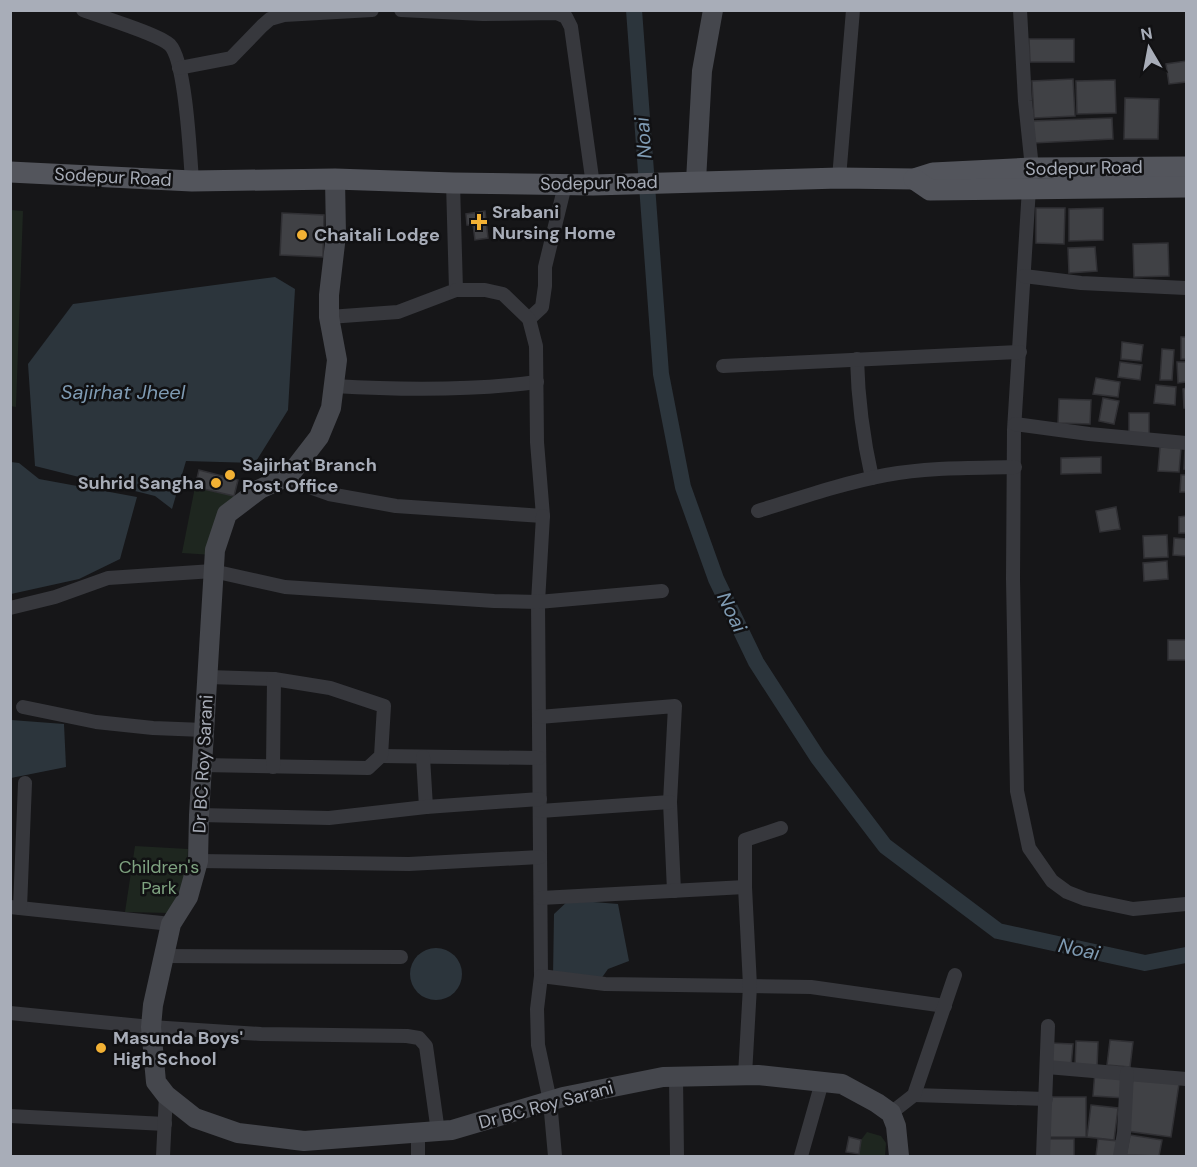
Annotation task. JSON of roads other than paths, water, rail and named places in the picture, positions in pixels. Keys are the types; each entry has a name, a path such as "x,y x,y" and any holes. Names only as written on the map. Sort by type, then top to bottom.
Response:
{"main road":[{"name":"Sodepur Road","path":"10,172 192,182 335,179 593,185 839,178 914,179 933,173 1030,178 1186,167"},
{"path":"1030,178 1186,187"}],"street":[{"path":"83,10 155,37 170,45 177,59 182,82 192,182"},
{"path":"179,68 231,58 270,19 284,15 372,10"},
{"path":"401,10 483,14 565,14 571,27 593,185"},
{"path":"688,182 702,71 713,10"},
{"path":"839,178 853,10"},
{"path":"1020,10 1030,178 1015,424 1013,579 1017,791 1029,848 1052,881 1067,892 1085,899 1133,909 1186,904"},
{"name":"Dr BC Roy Sarani","path":"335,179 336,235 329,295 329,317 337,360 331,408 319,437 292,472 260,489 227,514 215,550 198,861 188,897 171,924 153,1005 152,1027 156,1082 166,1095 195,1118 238,1133 304,1149 340,1137 418,1134 452,1130 550,1101 652,1079 676,1077 745,1075 842,1084 891,1113"},
{"path":"453,183 456,290"},
{"path":"529,319 542,307 545,267 565,185"},
{"path":"1024,276 1081,283 1186,288"},
{"path":"329,317 398,312 456,290 485,290 503,294 529,319 536,346 537,442 543,516 538,602 541,898 538,1045 550,1101 555,1156"},
{"path":"723,366 1020,352"},
{"path":"857,359 858,403 872,478"},
{"path":"334,386 466,388 537,382"},
{"path":"1015,424 1186,443"},
{"path":"758,511 872,478 922,470 1015,467"},
{"path":"284,478 329,494 396,506 543,516"},
{"path":"10,608 55,597 108,578 213,571 285,587 538,602 662,591"},
{"path":"202,765 368,768 381,756 384,706 330,688 274,679 208,677"},
{"path":"273,767 274,679"},
{"path":"539,717 675,706 670,802 674,891"},
{"path":"22,708 96,722 204,730"},
{"path":"381,756 539,758"},
{"path":"423,757 426,807"},
{"path":"25,783 15,908 171,924"},
{"path":"199,815 329,818 426,807 670,802"},
{"path":"745,1075 750,986 745,840 781,828"},
{"path":"198,861 409,864 540,857"},
{"path":"541,898 745,887"},
{"path":"163,956 401,957"},
{"path":"899,1156 896,1126 891,1113 914,1095 956,975"},
{"path":"541,976 605,984 811,987 945,1006"},
{"path":"10,1013 152,1027 261,1034 419,1038 426,1046 438,1132"},
{"path":"1043,1156 1048,1026"},
{"path":"1047,1067 1186,1079"},
{"path":"1120,1156 1124,1133 1127,1073"},
{"path":"676,1077 677,1156"},
{"path":"801,1156 822,1082"},
{"path":"163,1156 166,1095"},
{"path":"914,1095 1046,1099"},
{"path":"10,1116 165,1124"},
{"path":"418,1134 418,1156"}],"water":[{"name":"Sajirhat Jheel","path":"275,277 295,289 288,410 255,463 186,461 172,509 155,496 35,466 28,364 73,304"},
{"path":"11,462 19,463 39,479 137,497 120,559 79,579 11,594"},
{"path":"11,720 64,724 66,767 11,778"},
{"path":"569,900 618,904 629,961 608,969 598,983 553,977 554,914"},
{"path":"431,948 441,948 455,955 462,974 455,993 441,1000 431,1000 421,996 414,989 410,979 410,969 414,959 421,952"}],"waterway":[{"name":"Noai","path":"634,10 661,374 683,487 716,579 756,662 818,758 885,846 998,931 1145,963 1186,955"}],"place":[{"name":"Srabani Nursing Home","path":"479,222"},
{"name":"Chaitali Lodge","path":"302,235"},
{"name":"Sajirhat Branch Post Office","path":"230,475"},
{"name":"Suhrid Sangha","path":"216,483"},
{"name":"Masunda Boys' High School","path":"101,1048"}],"park label":[{"name":"Children's Park","path":"159,877"}]}
